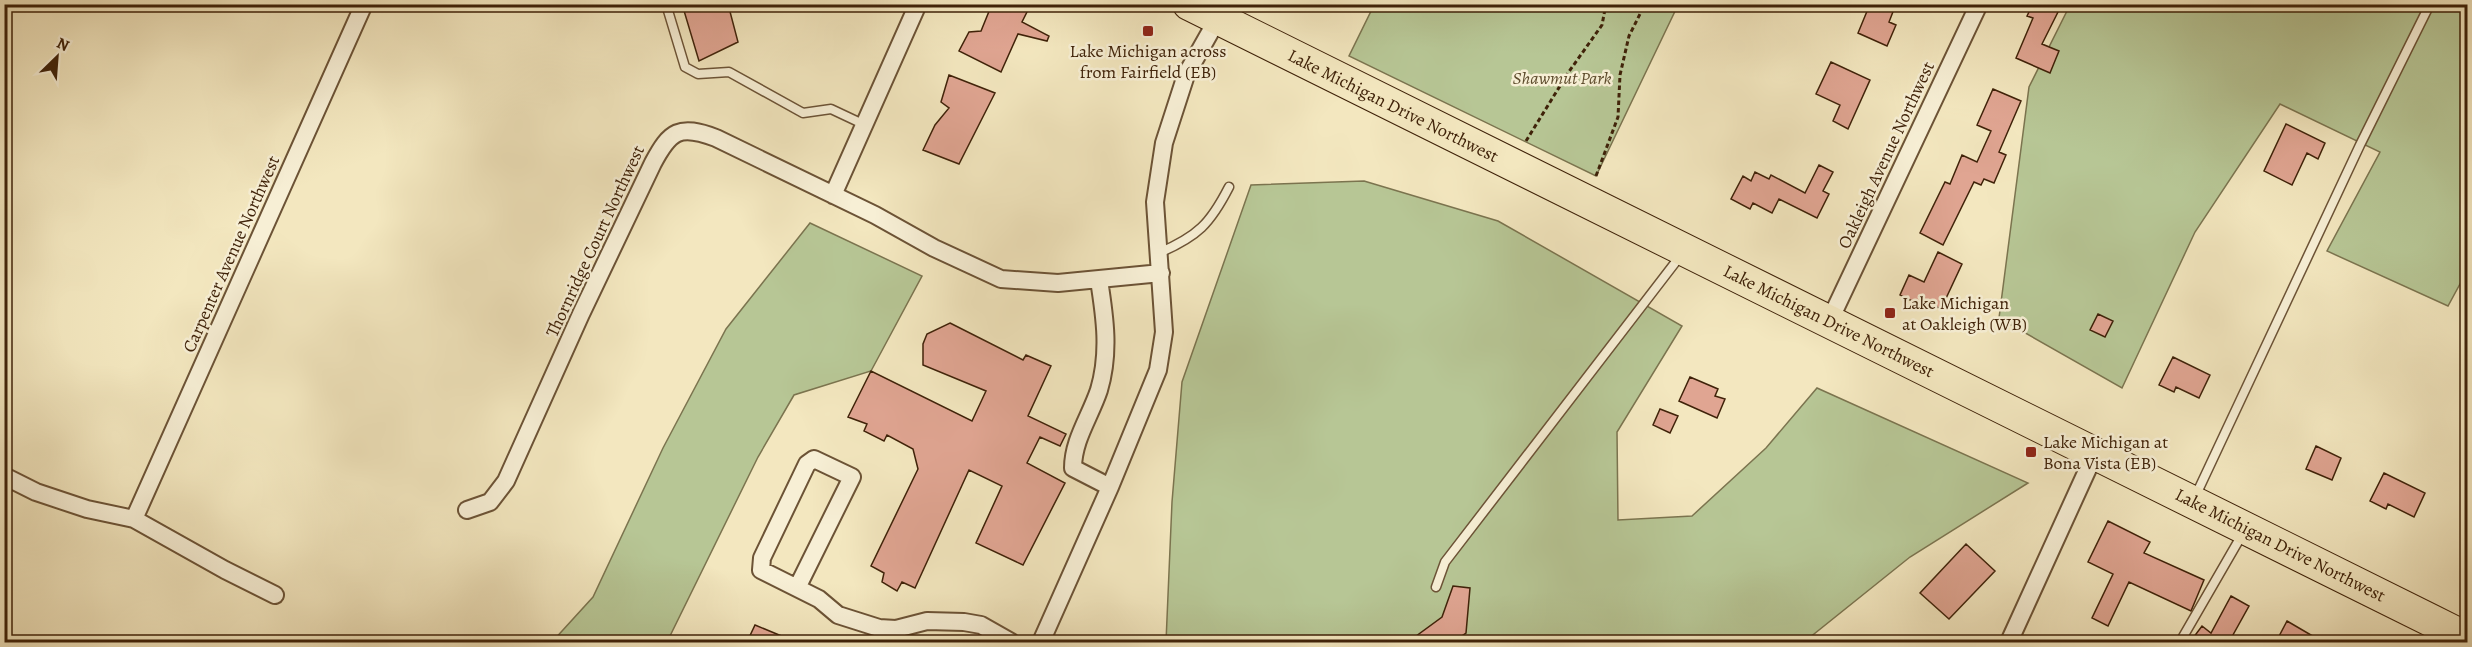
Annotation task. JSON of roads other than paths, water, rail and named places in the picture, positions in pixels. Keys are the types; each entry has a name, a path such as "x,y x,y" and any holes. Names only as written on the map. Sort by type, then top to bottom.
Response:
{"highway":[{"name":"Lake Michigan Drive Northwest","path":"1189,4 1222,12 1684,250 2096,451 2468,639"}],"street":[{"name":"Carpenter Avenue Northwest","path":"134,519 364,4"},
{"path":"833,195 918,4"},
{"name":"Oakleigh Avenue Northwest","path":"1829,322 1979,4"},
{"path":"1041,642 1110,487 1158,370 1164,332 1155,202 1164,143 1186,75 1222,12"},
{"name":"Thornridge Court Northwest","path":"467,510 489,502 506,481 581,314 665,141 679,132 698,131 875,214 934,248 1000,279 1058,283 1161,273"},
{"path":"1099,280 1107,334 1105,363 1098,391 1073,452 1073,468 1110,487"},
{"path":"2009,642 2096,451"},
{"path":"797,588 852,477 814,459 807,464 762,558 761,570 797,588 819,599 838,615 879,628 896,629 927,621 964,622 981,625 1011,642"},
{"path":"4,476 36,492 87,508 134,519 275,595"}],"lane":[{"path":"666,4 685,67 698,74 729,72 803,113 831,109 865,125"},
{"path":"2193,500 2360,145 2430,4"},
{"path":"1159,253 1182,243 1208,223 1228,187"},
{"path":"1436,586 1445,562 1684,250"},
{"path":"2180,642 2246,527"}],"place":[{"name":"Lake Michigan across from Fairfield (EB)","path":"1148,31"},
{"name":"Lake Michigan at Oakleigh (WB)","path":"1890,313"},
{"name":"Lake Michigan at Bona Vista (EB)","path":"2031,452"}],"park label":[{"name":"Shawmut Park","path":"1562,78"}]}
